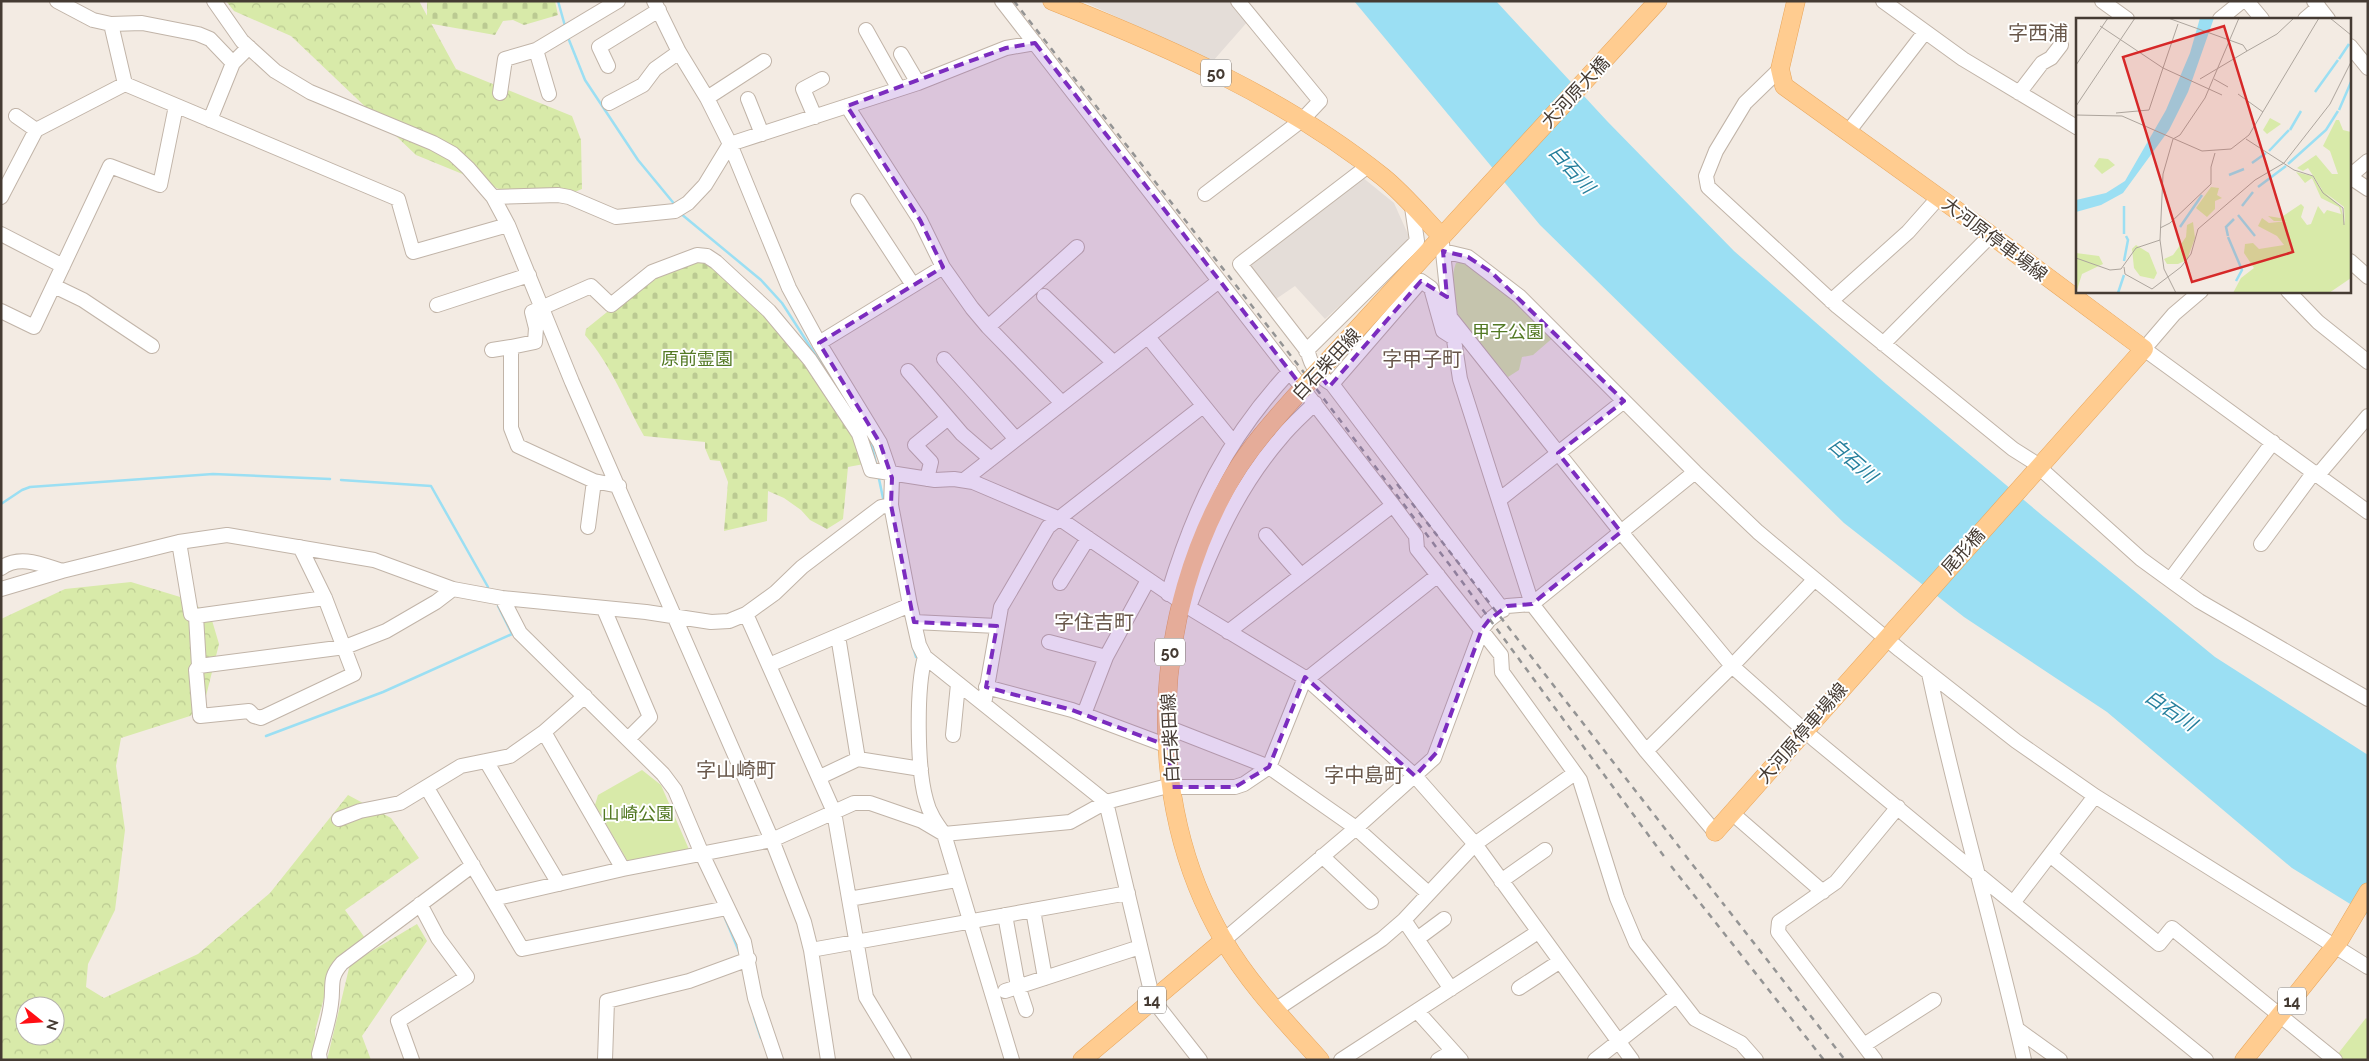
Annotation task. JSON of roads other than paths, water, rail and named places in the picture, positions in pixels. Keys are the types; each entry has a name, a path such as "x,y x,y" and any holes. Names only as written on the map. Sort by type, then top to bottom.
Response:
{"main road":[{"name":"50","path":"1052,1 1115,26 1192,62 1242,86 1302,120 1385,178 1445,238"},
{"name":"大河原大橋","path":"1445,238 1658,1"},
{"path":"1780,69 1796,1"},
{"name":"大河原停車場線","path":"1780,69 1784,86 1991,235 2077,294 2144,348"},
{"name":"白石柴田線","path":"1320,1060 1250,979 1224,940 1190,865 1172,786 1168,746 1167,682 1170,651 1179,601 1212,514 1234,475 1256,442 1301,390 1445,238"},
{"path":"2037,468 2144,348"},
{"name":"尾形橋","path":"1888,635 2037,468"},
{"name":"大河原停車場線","path":"1715,832 1888,635"},
{"name":"14","path":"2244,1060 2281,1016 2336,944 2368,892"},
{"name":"14","path":"1082,1060 1224,940"}],"street":[{"path":"57,1 93,20 111,24 142,22 198,34 210,39 233,63"},
{"path":"214,1 249,47 275,71 310,92 433,143 453,154 493,197 508,225 572,382 772,840 804,922 811,950 828,1060"},
{"path":"500,93 506,59 536,50 618,1"},
{"path":"1002,1 1315,403 1416,536 1416,549 1501,655 1502,672 1580,780 1617,898 1636,943 1695,1019 1741,1043 1756,1060"},
{"path":"1205,194 1302,120 1320,101 1238,1"},
{"path":"1883,1 1963,59 2076,127"},
{"path":"2102,1 2126,18"},
{"path":"2221,18 2242,1"},
{"path":"2247,1 2261,18"},
{"path":"2306,18 2317,4 2327,18"},
{"path":"608,66 599,47 656,6 730,144 789,288 819,343 880,443 891,474 891,505 919,646 925,657 1106,802 1153,1000 1200,1060"},
{"path":"111,24 125,84"},
{"path":"866,30 899,90"},
{"path":"1848,132 1925,32"},
{"path":"493,197 558,195 569,197 616,218 678,209 705,185 730,144 899,90 1006,48 1035,43"},
{"path":"2020,93 2042,63 2051,58 2061,45"},
{"path":"210,120 233,63 249,47"},
{"path":"2352,48 2367,67"},
{"path":"536,50 549,94"},
{"path":"609,103 643,85 654,69 679,52"},
{"path":"901,54 918,83"},
{"path":"707,98 764,61"},
{"path":"1780,69 1745,103 1716,151 1706,176 1708,187 1831,300 2037,468 2140,558 2199,601 2366,695"},
{"path":"815,117 803,89 822,78"},
{"path":"125,84 398,199 413,252 508,225"},
{"path":"1,197 6,175 36,130 125,84"},
{"path":"748,100 762,134"},
{"path":"1,311 34,327 110,166 160,185 176,106"},
{"path":"847,106 920,220 943,267 972,308 1062,404"},
{"path":"16,116 36,130"},
{"path":"2352,174 2368,161"},
{"path":"1368,166 1240,264 1306,351 1310,362 1323,379 1332,384 1503,610"},
{"path":"2352,177 2368,189"},
{"path":"1831,300 1908,232 1939,197"},
{"path":"858,200 914,285"},
{"path":"1306,351 1417,240 1412,207"},
{"path":"1,234 63,266"},
{"path":"1883,344 1991,235"},
{"path":"1445,238 1450,317 1460,379 1532,604 1646,751 1715,832"},
{"path":"1445,238 1468,257 1491,272 1519,296 1695,472 1758,532 1814,580 1888,635 1929,673 2016,740 2095,796 2336,944 2368,967"},
{"path":"988,327 1077,247"},
{"path":"492,350 535,342 536,328 532,312 542,307 591,286 611,305 652,272 697,255 707,256 755,298 782,325 810,360 859,434 871,470 927,479 964,480 985,486 1060,518 1179,601 1307,679 1415,776 1475,844 1632,1060"},
{"path":"2352,263 2368,277"},
{"path":"819,343 943,267"},
{"path":"437,305 529,275"},
{"path":"964,480 1219,281"},
{"path":"1332,384 1421,281 1431,288 1442,331 1454,338"},
{"path":"54,286 82,300 152,346"},
{"path":"2200,292 2174,314 2144,348 2368,512"},
{"path":"2289,292 2318,322 2368,362"},
{"path":"1044,296 1114,363"},
{"path":"1450,317 1732,666 1804,730 2206,1060"},
{"path":"1148,337 1233,442"},
{"path":"510,347 511,428 518,446 594,482 619,486"},
{"path":"944,358 1016,439"},
{"path":"908,371 962,434 991,459"},
{"path":"1179,601 1190,525 1216,469 1267,395 1290,371"},
{"path":"1499,500 1624,401"},
{"path":"1179,601 1206,561 1240,494 1280,438 1315,403"},
{"path":"984,704 1002,607 1048,527 1203,406"},
{"path":"2261,544 2316,474 2368,416"},
{"path":"927,479 931,462 915,445 948,418"},
{"path":"2170,580 2273,442"},
{"path":"1224,940 1356,828 1434,758 1482,629 1489,620 1506,606 1532,604 1695,472"},
{"path":"588,527 594,482"},
{"path":"1,589 62,571 179,542 227,535 374,560 453,589 502,598 710,622 729,621 746,614 775,593 802,567 881,507 891,505"},
{"path":"1228,632 1392,505"},
{"path":"1266,534 1301,576"},
{"path":"1060,583 1088,538"},
{"path":"179,542 191,614 196,616 325,598"},
{"path":"196,616 199,666 196,670 200,716 249,711 254,716 262,718 354,674 325,598 300,547"},
{"path":"1,568 20,561 31,562 62,571"},
{"path":"493,899 772,840 854,803 870,803 922,821 944,834 1070,822 1106,802 1172,786 1235,787 1244,784 1268,767 1302,685 1307,679 1438,575"},
{"path":"1084,714 1106,657 1148,580"},
{"path":"1646,751 1732,666 1814,580"},
{"path":"199,666 345,647 386,631 436,602 453,589"},
{"path":"502,598 520,633 670,782 744,942 745,961 755,998 776,1060"},
{"path":"769,665 910,605"},
{"path":"604,609 650,717 628,739"},
{"path":"746,614 834,812 866,997 904,1060"},
{"path":"914,622 997,626"},
{"path":"838,636 858,758"},
{"path":"1049,642 1106,657"},
{"path":"925,657 921,672 920,697 921,770 926,800 932,817 944,834 968,922 1012,1060"},
{"path":"1929,673 2024,1060"},
{"path":"953,735 958,684"},
{"path":"986,687 1084,714 1168,746"},
{"path":"339,819 360,811 400,803 461,766 510,756 544,732 585,696"},
{"path":"1167,727 1268,767 1356,828 1428,893"},
{"path":"544,732 623,870"},
{"path":"820,777 858,758 921,770"},
{"path":"486,761 559,884"},
{"path":"1275,1010 1382,939 1404,920 1475,844 1576,772"},
{"path":"427,788 522,948 727,908"},
{"path":"2013,903 2095,796"},
{"path":"1875,1060 1778,932 1779,922 1836,882 1898,807"},
{"path":"1732,813 1823,892"},
{"path":"1501,881 1544,850"},
{"path":"2050,855 2159,944 2172,928 2335,1060"},
{"path":"1322,856 1371,902"},
{"path":"320,1060 332,1002 331,982 335,971 342,963 473,865"},
{"path":"849,899 956,880"},
{"path":"811,950 1128,893"},
{"path":"412,1060 398,1021 466,977 438,938 420,904"},
{"path":"1033,910 1045,978"},
{"path":"1005,915 1018,986 1026,1010"},
{"path":"1417,939 1444,919"},
{"path":"1404,920 1450,989"},
{"path":"1341,1060 1538,932"},
{"path":"1005,991 1140,947"},
{"path":"605,1060 607,1000 689,981 745,961"},
{"path":"1520,988 1559,962"},
{"path":"1595,1060 1676,996"},
{"path":"1864,1045 1934,1000"},
{"path":"1417,1011 1457,1055 1438,1060"},
{"path":"2017,1029 2060,1060"}],"water":[{"name":"白石川","path":"1354,1 1496,1 1607,121 1734,251 1886,384 2215,657 2368,755 2368,915 2292,868 2107,712 1964,617 1844,523 1540,225"}],"waterway":[{"path":"558,1 565,26"},
{"path":"569,40 585,80 638,160 676,206"},
{"path":"680,213 761,280 782,303 842,396"},
{"path":"865,432 872,446 876,464"},
{"path":"1,504 30,487 213,474 330,479"},
{"path":"879,479 883,498"},
{"path":"341,480 431,486 488,587"},
{"path":"498,606 512,634"},
{"path":"266,736 383,692 512,634"},
{"path":"913,647 916,657"},
{"path":"725,918 740,954"},
{"path":"754,1017 761,1038"}],"railway":[{"path":"1014,1 1302,370 1452,568 1666,859"},
{"path":"1397,484 1680,848"},
{"path":"1685,855 1725,906"},
{"path":"1671,866 1824,1060"},
{"path":"1729,911 1845,1060"}],"district":[{"name":"字西浦","path":"2038,33"},
{"name":"字甲子町","path":"1422,359"},
{"name":"字住吉町","path":"1094,622"},
{"name":"字山崎町","path":"736,770"},
{"name":"字中島町","path":"1364,775"}],"park label":[{"name":"甲子公園","path":"1508,331"},
{"name":"原前霊園","path":"697,358"},
{"name":"山崎公園","path":"638,813"}]}
